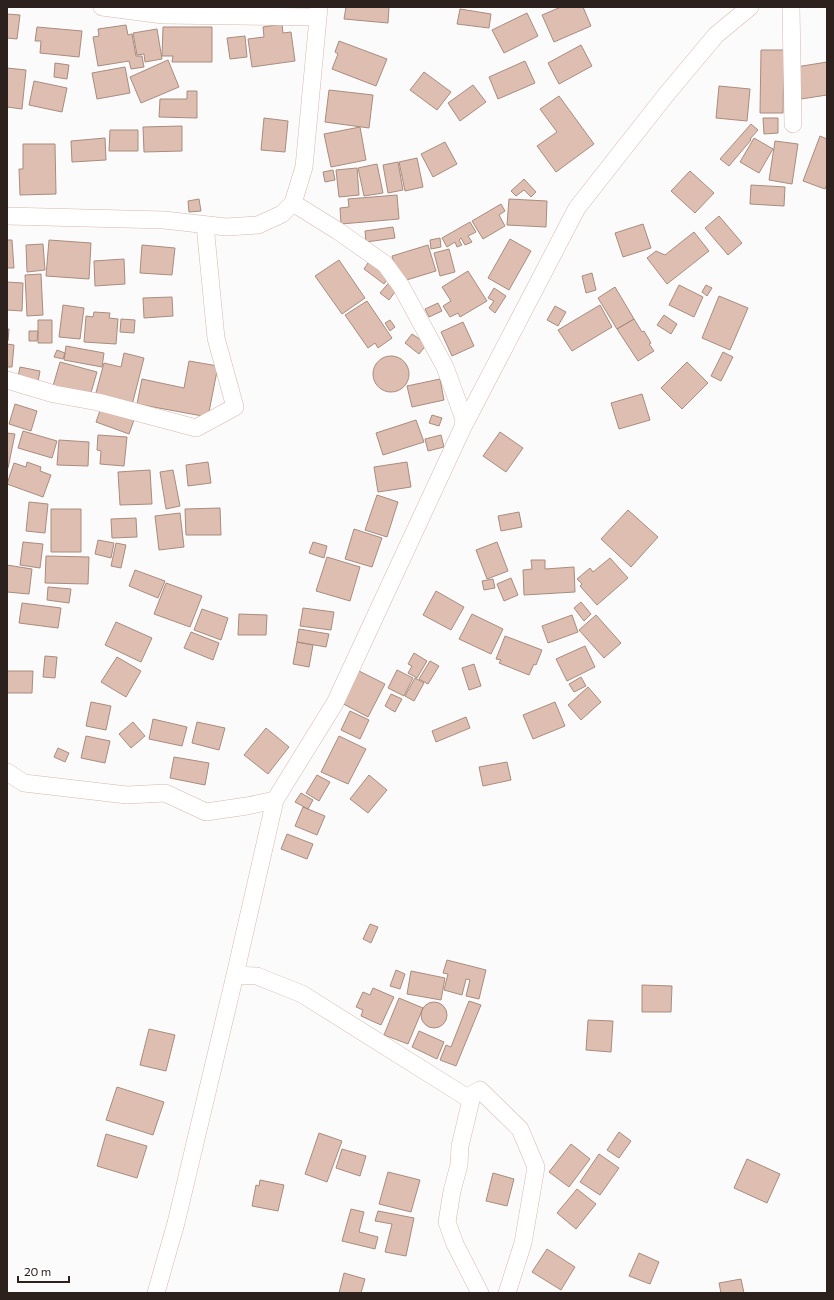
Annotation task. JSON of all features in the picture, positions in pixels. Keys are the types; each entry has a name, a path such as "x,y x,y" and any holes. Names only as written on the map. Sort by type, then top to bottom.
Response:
{"street":[{"path":"7,216 164,220 226,227 258,225 282,214 293,203 304,167 318,12 164,15 102,7"},
{"path":"156,1293 176,1223 275,800 335,703 464,427 577,208 716,35 750,7"},
{"path":"790,7 793,124"},
{"path":"293,203 338,231 385,264 401,286 445,367 464,419 464,427"},
{"path":"7,380 54,394 98,402 196,428 235,407 216,338 205,225"},
{"path":"7,772 24,783 31,784 127,795 165,793 206,812 275,800"},
{"path":"235,975 257,976 302,994 471,1100"},
{"path":"480,1293 455,1244 447,1222 452,1191 459,1165 460,1146 471,1095 480,1090 520,1129 536,1167 523,1243 507,1293"}],"building":[{"path":"346,7 389,7 388,23 344,19"},
{"path":"561,7 583,7 591,26 554,42 542,15"},
{"path":"460,9 491,14 489,28 457,24"},
{"path":"527,13 538,36 504,53 492,30"},
{"path":"7,14 20,15 17,39 7,38"},
{"path":"282,24 283,33 291,32 295,61 252,67 248,39 264,37 263,27"},
{"path":"126,25 128,35 132,34 136,56 142,56 144,67 131,69 129,61 98,66 93,37 99,36 98,29"},
{"path":"37,27 82,31 79,57 40,53 41,41 35,41"},
{"path":"163,27 212,27 212,62 172,62 173,56 162,56"},
{"path":"157,29 162,59 145,62 144,54 137,55 133,33"},
{"path":"245,36 247,57 230,59 227,38"},
{"path":"339,41 387,59 376,86 332,69 338,54 335,52"},
{"path":"581,45 592,66 559,84 548,63"},
{"path":"761,50 784,50 783,113 760,113"},
{"path":"168,60 179,87 141,103 130,77"},
{"path":"525,61 535,83 498,99 489,77"},
{"path":"827,62 827,95 801,99 796,67"},
{"path":"55,63 69,65 67,79 54,77"},
{"path":"125,67 130,93 97,99 92,73"},
{"path":"7,68 26,70 22,109 7,107"},
{"path":"424,72 451,92 437,110 410,90"},
{"path":"34,81 67,88 62,112 29,105"},
{"path":"473,85 486,102 460,121 448,103"},
{"path":"719,86 750,89 747,121 716,118"},
{"path":"329,90 373,95 369,128 325,122"},
{"path":"187,91 197,91 197,118 159,117 160,99 187,99"},
{"path":"559,96 594,144 556,172 537,146 557,132 540,109"},
{"path":"264,118 288,121 285,152 261,150"},
{"path":"763,118 778,118 778,133 764,134"},
{"path":"751,124 758,130 729,166 720,159"},
{"path":"182,126 182,151 144,152 143,127"},
{"path":"360,127 366,160 331,167 324,134"},
{"path":"110,130 138,130 138,151 109,151"},
{"path":"820,136 827,139 827,184 825,189 803,181"},
{"path":"105,138 106,160 72,162 71,141"},
{"path":"754,138 773,149 759,173 740,162"},
{"path":"775,141 798,144 792,184 769,180"},
{"path":"445,142 457,164 433,177 421,154"},
{"path":"23,144 55,144 56,194 20,195 19,169 23,169"},
{"path":"417,158 423,187 405,191 399,162"},
{"path":"398,162 403,190 388,193 383,165"},
{"path":"377,164 383,193 364,196 358,168"},
{"path":"357,168 359,195 339,197 336,170"},
{"path":"333,170 335,180 325,182 323,172"},
{"path":"690,171 714,193 695,213 671,191"},
{"path":"524,179 536,192 531,197 524,190 516,196 511,191"},
{"path":"751,185 785,187 784,206 750,204"},
{"path":"397,195 399,219 341,224 340,208 349,207 348,199"},
{"path":"199,199 201,211 189,212 188,201"},
{"path":"509,199 547,201 546,227 507,225"},
{"path":"501,204 505,211 499,215 505,226 483,239 472,221"},
{"path":"719,216 742,243 728,255 705,228"},
{"path":"470,222 476,232 468,236 472,242 465,245 461,238 459,240 462,245 457,247 455,242 447,247 442,238"},
{"path":"643,224 651,248 623,257 615,233"},
{"path":"393,227 395,238 366,242 365,231"},
{"path":"694,232 709,251 667,284 647,258 656,251 665,255"},
{"path":"440,238 441,247 431,249 430,240"},
{"path":"510,239 531,251 509,290 488,278"},
{"path":"7,240 12,240 14,268 7,268"},
{"path":"49,240 91,243 89,279 46,276"},
{"path":"43,244 45,270 27,272 26,245"},
{"path":"142,245 175,248 172,275 140,273"},
{"path":"428,245 436,271 400,282 392,256"},
{"path":"449,249 455,272 440,276 434,253"},
{"path":"124,259 125,284 95,286 94,261"},
{"path":"339,260 365,298 342,314 315,276"},
{"path":"370,260 390,275 384,284 364,269"},
{"path":"468,271 487,301 460,317 458,313 450,317 443,306 451,301 442,287"},
{"path":"592,273 596,290 586,293 582,276"},
{"path":"41,274 43,315 27,316 25,275"},
{"path":"392,279 400,285 389,300 380,293"},
{"path":"7,282 23,283 22,311 7,310"},
{"path":"679,285 703,297 694,317 669,305"},
{"path":"706,285 712,288 707,296 702,292"},
{"path":"615,287 634,319 617,329 598,298"},
{"path":"494,288 506,296 495,313 489,308 494,301 488,298"},
{"path":"719,296 748,308 730,350 702,338"},
{"path":"172,297 173,316 144,318 143,298"},
{"path":"367,301 392,338 378,348 375,343 368,348 345,315"},
{"path":"438,303 442,311 429,317 425,309"},
{"path":"63,305 84,308 80,339 59,337"},
{"path":"600,305 612,327 572,351 558,330"},
{"path":"555,306 566,312 558,326 547,320"},
{"path":"94,312 110,313 109,318 118,319 116,344 84,342 86,316 93,317"},
{"path":"664,315 677,324 671,334 657,325"},
{"path":"121,319 135,320 134,333 120,332"},
{"path":"634,319 642,332 644,331 651,343 649,344 654,351 638,361 617,329"},
{"path":"38,320 52,320 52,343 38,343"},
{"path":"390,320 395,327 390,331 385,323"},
{"path":"463,322 474,346 452,356 441,332"},
{"path":"7,329 9,329 8,341 7,341"},
{"path":"29,331 38,331 37,341 29,341"},
{"path":"412,334 427,344 419,354 405,343"},
{"path":"7,344 14,345 12,367 7,367"},
{"path":"66,346 104,353 102,367 64,360"},
{"path":"57,350 65,353 63,359 54,357"},
{"path":"723,352 733,357 721,381 711,376"},
{"path":"124,353 144,358 131,409 94,400 104,363 121,367"},
{"path":"391,356 401,359 406,364 409,374 406,384 401,389 391,392 381,389 376,384 373,374 376,364 381,359"},
{"path":"189,361 218,366 208,417 137,404 142,379 184,388"},
{"path":"60,362 97,372 90,396 53,386"},
{"path":"687,362 708,383 682,409 661,388"},
{"path":"20,367 40,371 38,382 18,377"},
{"path":"440,379 444,400 412,407 407,386"},
{"path":"642,394 650,420 619,429 611,403"},
{"path":"15,404 37,411 31,431 9,424"},
{"path":"102,405 135,417 129,434 96,422"},
{"path":"432,415 442,418 439,426 429,423"},
{"path":"416,420 424,442 383,455 376,433"},
{"path":"23,431 57,441 52,458 18,448"},
{"path":"500,432 523,448 506,472 483,456"},
{"path":"7,433 15,434 8,468 7,468"},
{"path":"98,435 127,437 124,466 100,464 101,451 97,450"},
{"path":"441,435 444,447 428,451 425,439"},
{"path":"59,440 89,442 88,466 57,465"},
{"path":"27,462 41,467 40,471 51,475 43,497 7,484 14,463 26,467"},
{"path":"208,462 211,483 188,486 186,465"},
{"path":"407,462 411,487 378,492 374,467"},
{"path":"150,470 152,504 120,505 118,472"},
{"path":"173,470 180,506 166,509 160,472"},
{"path":"377,495 398,502 387,537 365,530"},
{"path":"29,502 48,504 45,533 26,531"},
{"path":"220,508 221,535 186,535 185,509"},
{"path":"51,509 81,509 81,552 51,552"},
{"path":"628,510 658,537 631,567 601,539"},
{"path":"519,512 522,527 501,531 498,516"},
{"path":"180,513 184,547 159,550 155,516"},
{"path":"136,518 137,537 112,538 111,519"},
{"path":"354,529 382,538 372,567 345,559"},
{"path":"98,540 114,543 111,558 95,554"},
{"path":"23,542 43,544 40,568 20,565"},
{"path":"313,542 327,546 324,558 309,553"},
{"path":"497,542 508,571 487,579 476,550"},
{"path":"116,543 126,545 121,568 111,566"},
{"path":"46,556 89,557 88,584 45,583"},
{"path":"327,557 360,567 350,601 316,591"},
{"path":"610,558 628,578 597,605 580,586 582,584 577,579 590,568 593,572"},
{"path":"531,560 545,560 545,569 574,567 575,592 524,595 523,570 532,569"},
{"path":"7,565 32,569 29,594 7,592"},
{"path":"135,570 165,581 158,598 129,586"},
{"path":"511,578 518,595 504,601 497,584"},
{"path":"493,579 495,588 484,590 482,581"},
{"path":"166,583 202,596 190,627 154,614"},
{"path":"48,587 71,589 69,603 47,600"},
{"path":"436,591 464,607 451,630 423,615"},
{"path":"581,602 591,614 584,621 574,608"},
{"path":"22,603 61,608 58,628 19,623"},
{"path":"303,608 334,612 331,630 300,626"},
{"path":"202,609 228,618 221,640 194,630"},
{"path":"239,614 267,615 266,635 238,635"},
{"path":"472,614 503,629 491,654 459,639"},
{"path":"572,615 578,632 548,643 542,626"},
{"path":"596,615 621,643 604,658 579,630"},
{"path":"116,622 152,638 141,662 105,645"},
{"path":"299,629 329,634 326,647 297,642"},
{"path":"191,632 219,643 213,660 184,648"},
{"path":"505,636 542,650 536,665 534,664 529,675 499,663 501,660 496,659"},
{"path":"297,642 313,645 309,667 293,664"},
{"path":"585,646 595,667 567,681 556,659"},
{"path":"414,653 427,661 417,678 408,673 412,666 408,664"},
{"path":"45,656 57,657 55,678 43,677"},
{"path":"117,657 141,671 126,697 101,682"},
{"path":"430,661 439,666 428,684 419,679"},
{"path":"474,664 481,686 469,690 462,668"},
{"path":"355,669 385,684 368,717 338,701"},
{"path":"397,670 413,678 404,696 388,688"},
{"path":"7,671 33,671 32,693 7,693"},
{"path":"581,677 586,686 574,692 569,684"},
{"path":"415,678 424,683 414,701 405,696"},
{"path":"588,687 601,702 581,720 568,705"},
{"path":"391,694 402,699 395,712 385,706"},
{"path":"91,702 111,706 106,730 86,726"},
{"path":"555,702 565,726 533,739 523,715"},
{"path":"350,711 369,720 360,739 341,730"},
{"path":"466,717 470,728 436,742 432,731"},
{"path":"153,719 187,727 182,746 149,739"},
{"path":"133,722 145,736 131,748 119,734"},
{"path":"197,722 225,728 219,750 192,743"},
{"path":"266,728 289,747 268,774 244,755"},
{"path":"86,736 110,741 105,763 81,758"},
{"path":"339,736 366,749 348,784 321,772"},
{"path":"58,748 69,753 65,762 54,757"},
{"path":"174,757 209,763 205,785 170,778"},
{"path":"507,762 511,780 483,786 479,767"},
{"path":"317,775 330,782 319,801 306,793"},
{"path":"369,775 387,790 368,813 350,799"},
{"path":"301,793 313,800 308,809 295,802"},
{"path":"303,807 325,816 317,835 295,826"},
{"path":"287,834 313,844 307,859 281,849"},
{"path":"370,924 378,927 371,943 363,939"},
{"path":"447,960 486,970 479,999 466,996 470,980 466,979 462,995 444,990 448,974 443,973"},
{"path":"396,970 405,974 400,989 390,986"},
{"path":"411,971 445,978 441,1000 407,994"},
{"path":"642,985 672,986 671,1012 642,1012"},
{"path":"373,988 394,997 381,1025 361,1016 363,1010 356,1007 363,992 370,995"},
{"path":"399,998 423,1008 408,1044 384,1035"},
{"path":"469,1001 481,1005 456,1066 440,1060 446,1045 451,1047"},
{"path":"434,1002 443,1006 447,1015 443,1024 434,1028 425,1024 421,1015 425,1006"},
{"path":"588,1020 613,1021 611,1052 586,1050"},
{"path":"149,1029 175,1035 166,1071 140,1065"},
{"path":"419,1031 444,1042 437,1059 412,1047"},
{"path":"117,1087 164,1102 153,1135 106,1120"},
{"path":"619,1132 631,1141 619,1158 607,1150"},
{"path":"319,1133 342,1141 327,1182 305,1174"},
{"path":"106,1134 147,1146 137,1178 97,1166"},
{"path":"571,1144 590,1159 569,1187 549,1172"},
{"path":"342,1149 366,1156 360,1176 336,1168"},
{"path":"599,1154 619,1168 600,1195 580,1182"},
{"path":"747,1159 780,1174 767,1203 734,1188"},
{"path":"388,1172 420,1180 411,1212 379,1204"},
{"path":"493,1173 514,1179 507,1206 486,1201"},
{"path":"260,1180 284,1185 278,1211 252,1206 256,1185 259,1186"},
{"path":"577,1189 596,1204 576,1229 557,1213"},
{"path":"351,1209 364,1212 359,1232 378,1237 375,1249 342,1241"},
{"path":"378,1211 414,1218 406,1256 385,1252 392,1224 375,1221"},
{"path":"547,1249 575,1267 561,1290 532,1272"},
{"path":"639,1253 659,1262 650,1284 629,1276"},
{"path":"344,1273 365,1279 361,1293 339,1293"},
{"path":"741,1279 744,1293 721,1293 719,1283"}]}
